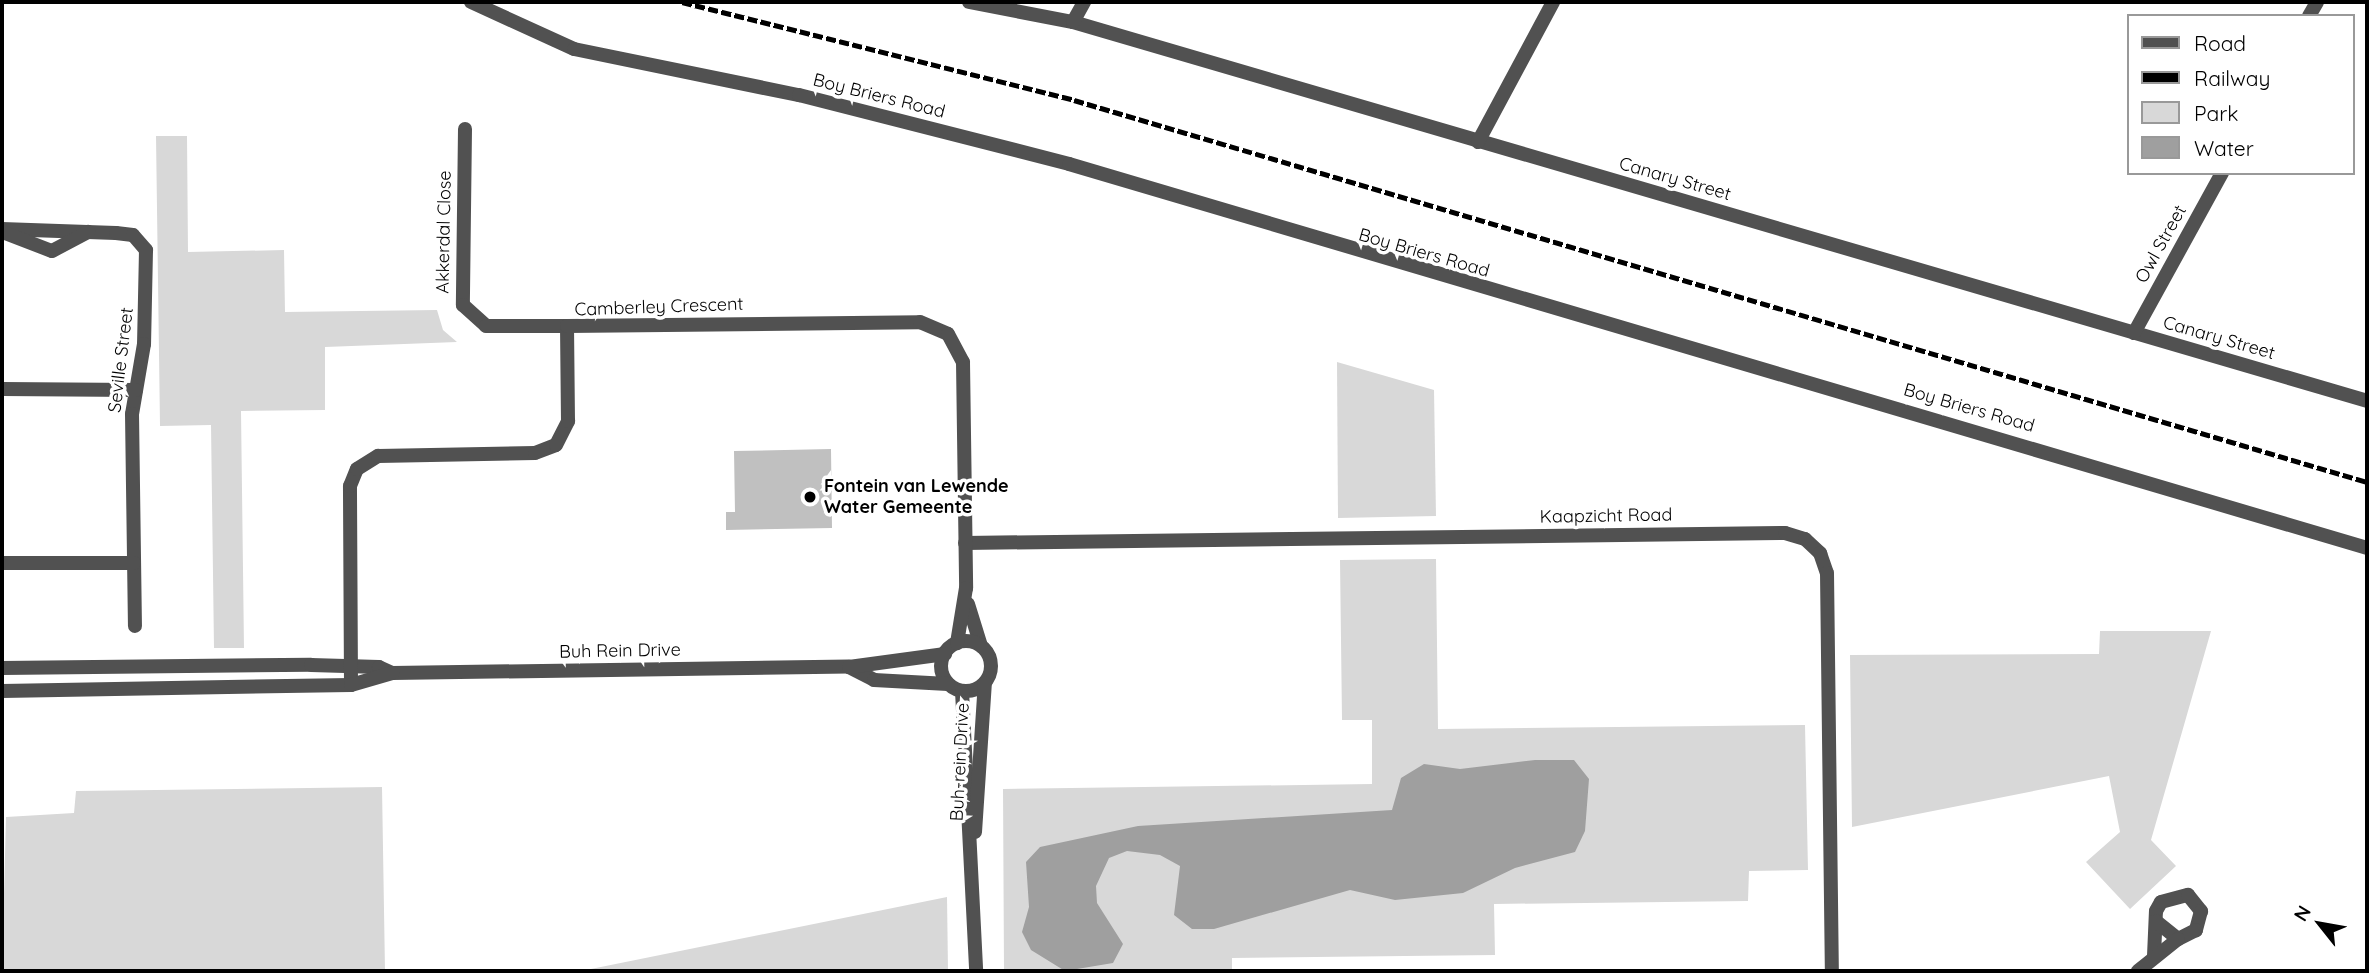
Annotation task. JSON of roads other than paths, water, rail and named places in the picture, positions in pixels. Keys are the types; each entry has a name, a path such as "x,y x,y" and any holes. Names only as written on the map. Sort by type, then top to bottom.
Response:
{"street":[{"name":"Boy Briers Road","path":"471,2 574,49 799,95 1069,164 2367,548"},
{"name":"Canary Street","path":"969,2 1073,22 2367,401"},
{"path":"1073,22 1084,2"},
{"path":"1478,142 1553,2"},
{"name":"Akkerdal Close","path":"465,130 461,297 466,312 486,326 568,326"},
{"name":"Owl Street","path":"2134,333 2221,175"},
{"path":"2,230 52,251 88,232"},
{"name":"Seville Street","path":"2,230 132,235 146,250 145,332 136,390 135,626"},
{"name":"Camberley Crescent","path":"351,685 350,486 357,469 378,456 535,453 556,445 568,421 568,326 920,322 940,328 963,362 966,589 957,643"},
{"path":"2,389 136,390"},
{"name":"Kaapzicht Road","path":"965,543 1785,533 1805,539 1820,553 1827,573 1832,971"},
{"path":"2,563 134,563"},
{"name":"Camberley Crescent","path":"966,589 981,646"},
{"path":"957,643 981,646 990,659 985,683 962,691 948,684 942,669 945,654 957,643"},
{"name":"Buh Rein Drive","path":"2,668 351,667 392,673 849,667 945,654"},
{"path":"200,666 200,686"},
{"name":"Buh Rein Drive","path":"849,667 874,680 948,684"},
{"name":"Buh Rein Drive","path":"2,691 351,685 392,673"},
{"name":"Buh-rein Drive","path":"973,842 985,683"},
{"name":"Buh-rein Drive","path":"962,691 973,842 976,971"},
{"path":"2138,971 2178,939 2196,930 2196,902 2169,895 2156,921 2154,956"},
{"path":"2156,921 2178,939"}],"water":[{"path":"1535,760 1574,760 1589,779 1585,831 1575,852 1515,868 1463,893 1395,900 1350,890 1214,929 1192,929 1174,915 1180,866 1160,855 1127,851 1109,858 1096,886 1097,903 1123,944 1113,963 1065,971 1031,950 1022,932 1029,907 1026,862 1040,847 1138,826 1392,810 1401,778 1424,764 1460,769"}],"railway":[{"path":"682,2 1074,100 2367,482"}],"place":[{"name":"Fontein van Lewende Water Gemeente","path":"810,497"}]}
